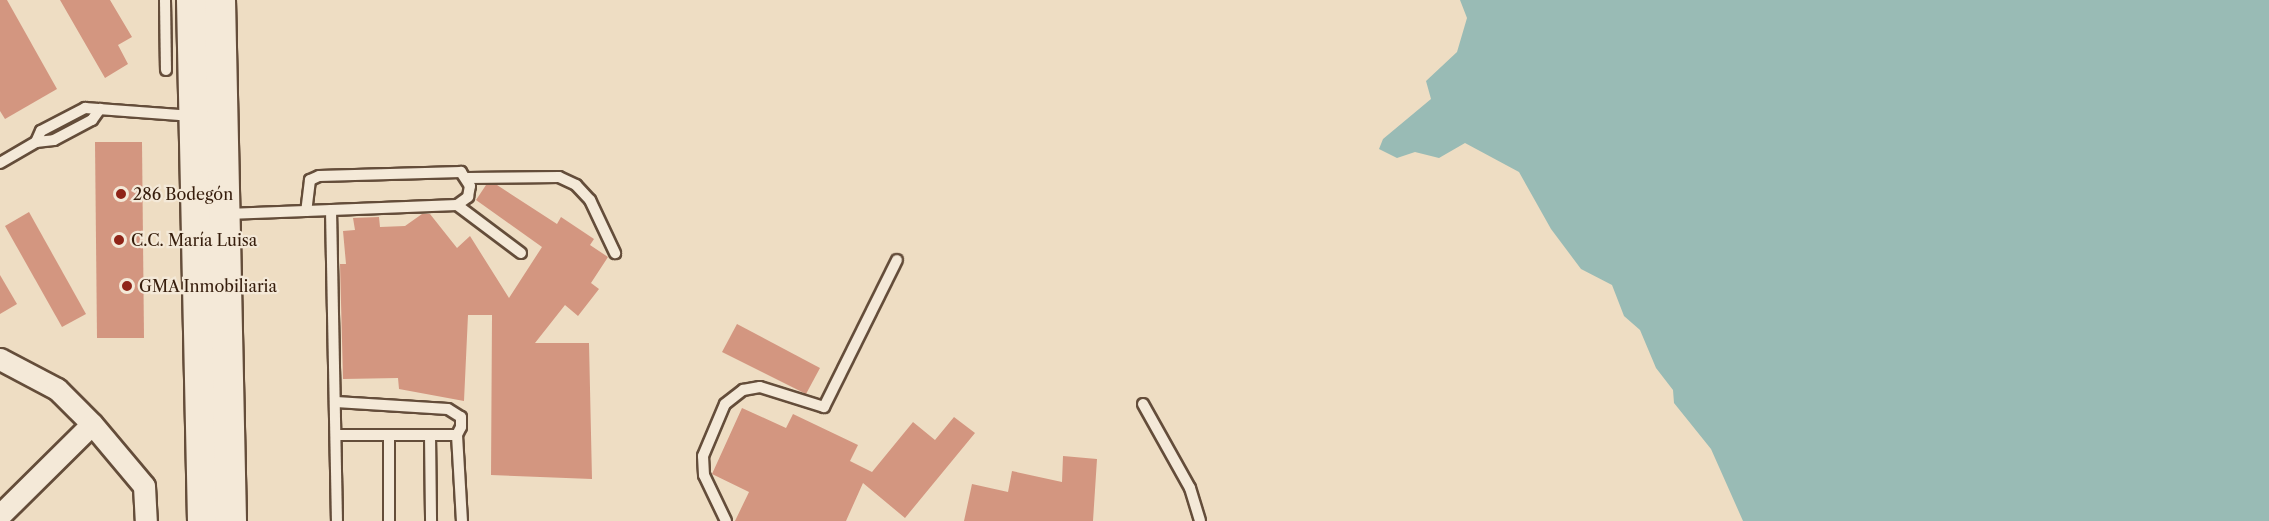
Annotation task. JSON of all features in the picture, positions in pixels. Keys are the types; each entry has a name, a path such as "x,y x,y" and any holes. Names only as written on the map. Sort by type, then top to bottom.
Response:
{"main road":[{"path":"192,0 203,521"},
{"path":"220,0 227,214 231,521"}],"street":[{"path":"0,359 57,389 92,424 144,486 147,514"},
{"path":"0,515 92,424"}],"lane":[{"path":"165,0 166,70"},
{"path":"0,163 36,142 54,140 92,120 100,109 193,116"},
{"path":"306,211 310,180 319,176 460,172 468,178 559,177 590,200 615,252"},
{"path":"197,215 457,205 468,197 468,178"},
{"path":"457,205 521,253"},
{"path":"331,210 337,521"},
{"path":"726,521 704,475 704,456 725,404 743,390 760,387 824,407 897,261"},
{"path":"336,402 448,409 461,417 457,435 462,521"},
{"path":"1143,404 1190,488 1200,521"},
{"path":"337,435 457,435"},
{"path":"389,435 389,521"},
{"path":"430,435 431,521"}],"water":[{"path":"1460,0 2269,0 2269,521 1743,521 1711,449 1674,403 1673,390 1656,368 1640,330 1624,316 1612,285 1581,269 1551,229 1519,172 1465,143 1439,158 1415,152 1397,158 1379,149 1383,139 1431,99 1426,81 1457,52 1467,18"}],"building":[{"path":"0,0 7,0 57,89 5,119 0,111"},
{"path":"60,0 110,0 132,37 118,45 128,64 105,78"},
{"name":"C.C. María Luisa","path":"95,142 142,142 144,338 97,338"},
{"path":"486,185 497,185 557,224 561,217 594,239 590,245 608,257 591,283 599,289 578,316 565,305 535,343 589,343 592,479 491,475 492,315 468,315 464,401 399,389 398,378 343,379 340,264 346,264 343,231 355,230 353,218 379,217 380,227 405,226 422,214 430,214 457,248 470,236 509,298 542,247 476,200"},
{"path":"29,212 86,314 62,327 5,226"},
{"path":"0,275 17,304 0,314"},
{"path":"737,324 820,368 806,394 722,352"},
{"path":"742,408 786,428 793,414 858,445 850,461 872,472 913,422 935,440 954,417 975,433 905,518 863,483 846,521 735,521 749,492 712,474"},
{"path":"1063,456 1097,459 1093,521 964,521 972,484 1008,492 1012,471 1062,482"}],"place":[{"name":"286 Bodegón","path":"121,194"},
{"name":"C.C. María Luisa","path":"119,240"},
{"name":"GMA Inmobiliaria","path":"127,286"}]}
